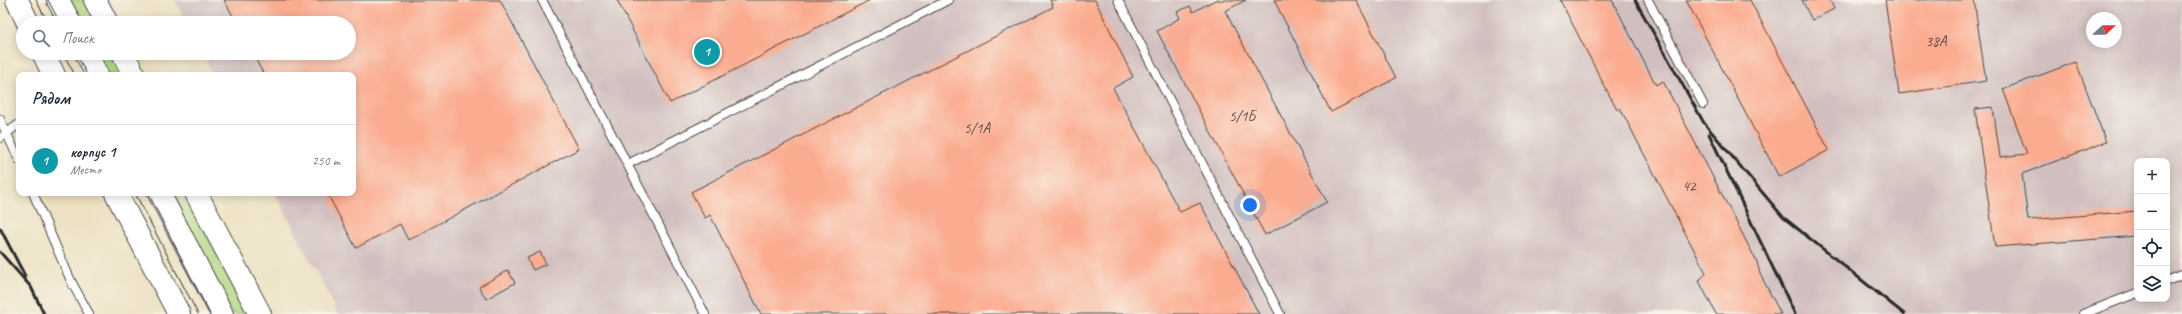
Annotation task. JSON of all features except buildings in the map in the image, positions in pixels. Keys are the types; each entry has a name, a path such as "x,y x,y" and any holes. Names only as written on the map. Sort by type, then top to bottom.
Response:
{"main road":[{"path":"17,0 25,16"},
{"path":"58,0 66,16"},
{"path":"95,0 103,16"},
{"path":"46,60 52,72"},
{"path":"90,60 96,72"},
{"path":"126,60 132,72"},
{"path":"118,196 179,314"},
{"path":"161,196 222,314"},
{"path":"198,196 260,314"}],"lane":[{"path":"542,0 705,314"},
{"path":"628,164 948,0"},
{"path":"1118,0 1280,314"},
{"path":"1648,0 1703,104"},
{"path":"0,119 16,153"},
{"path":"0,138 16,126"},
{"path":"34,196 71,280 89,314"},
{"path":"2170,280 2182,275"},
{"path":"2083,314 2134,294"}],"shaded area":[{"path":"175,0 2182,0 2182,314 338,314 277,196 356,196 356,72 212,72 206,60 356,60 356,16 183,16"}],"green space":[{"path":"68,0 84,0 92,16 76,16"},
{"path":"100,60 116,60 122,72 106,72"},
{"path":"171,196 187,196 249,314 232,314"}],"tram line":[{"path":"36,0 44,16"},
{"path":"48,0 56,16"},
{"path":"67,60 73,72"},
{"path":"80,60 86,72"},
{"path":"137,196 198,314"},
{"path":"150,196 210,314"}],"railway":[{"path":"1635,0 1704,123 1783,217 1904,314"},
{"path":"1709,134 1795,314"},
{"path":"0,228 25,276"},
{"path":"0,252 31,287 44,314"}],"place":[{"name":"корпус 1","path":"707,52"}]}
